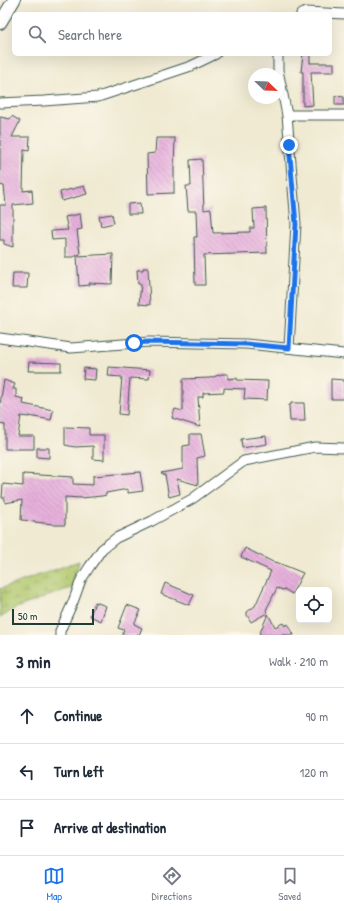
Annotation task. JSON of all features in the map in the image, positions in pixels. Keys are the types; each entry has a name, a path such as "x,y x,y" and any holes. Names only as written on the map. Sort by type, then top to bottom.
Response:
{"street":[{"path":"0,23 14,0"},
{"path":"332,13 344,14"},
{"path":"0,103 98,97 191,66 212,56"},
{"path":"278,56 278,70 287,115 296,224 289,348"},
{"path":"287,115 344,115"},
{"path":"0,338 71,348 149,342 246,344 344,354"},
{"path":"60,635 60,631 82,580 90,566 102,549 116,538 152,521 192,499 244,461 315,447 344,448"}],"green space":[{"path":"79,561 73,587 16,608 0,618 0,589"}],"building":[{"path":"303,56 310,56 310,63 334,63 334,72 311,72 313,105 303,106 303,72 301,72"},
{"path":"335,96 344,97 344,105 335,105"},
{"path":"12,116 20,121 12,137 30,137 29,151 24,150 23,191 32,190 33,203 13,205 13,247 4,244 4,240 0,240 0,205 6,205 4,186 0,185 0,117 10,119"},
{"path":"156,138 175,138 174,193 148,194 147,154 155,153"},
{"path":"202,159 204,210 211,209 213,233 250,232 250,228 254,228 253,209 266,208 267,253 204,255 205,285 195,285 194,237 197,237 196,211 188,211 186,186 191,186 190,160"},
{"path":"84,186 87,194 62,201 60,192"},
{"path":"140,203 141,214 128,214 128,204"},
{"path":"80,214 82,229 77,230 80,254 73,257 65,257 65,239 52,240 51,231 68,230 65,217"},
{"path":"112,214 114,223 101,226 99,216"},
{"path":"113,254 112,284 89,283 90,285 79,286 77,256"},
{"path":"143,268 148,268 150,305 139,304 141,284 138,284 137,270 143,270"},
{"path":"13,273 28,273 27,288 12,288"},
{"path":"29,362 61,363 61,371 28,371"},
{"path":"109,367 150,370 149,379 130,378 127,415 119,414 122,377 108,376"},
{"path":"84,368 96,369 95,380 83,379"},
{"path":"222,374 228,374 228,379 237,378 237,380 268,381 267,400 244,399 245,389 224,388 224,392 203,393 203,397 198,397 200,427 172,418 175,409 183,411 183,379 210,378"},
{"path":"331,379 344,380 344,399 331,399"},
{"path":"4,380 15,384 13,389 16,389 16,397 24,399 23,404 53,410 51,420 21,416 18,436 34,436 34,449 5,449 5,425 0,424 0,404"},
{"path":"291,403 304,403 305,421 290,421 289,405 291,405"},
{"path":"65,427 89,428 89,435 104,435 104,460 93,459 93,446 75,447 65,445"},
{"path":"190,434 201,434 205,456 197,458 198,485 177,479 180,494 169,497 165,475 161,473 183,469 183,446 190,445"},
{"path":"266,436 267,444 242,448 241,439"},
{"path":"37,448 49,448 49,458 37,457"},
{"path":"140,472 143,491 128,493 128,489 106,493 106,495 102,496 81,498 65,497 65,525 53,525 21,520 22,500 5,503 5,498 2,498 3,484 23,486 23,474 73,477 73,484 93,485 93,476"},
{"path":"245,548 275,563 276,562 303,573 292,594 284,589 277,588 266,610 267,613 251,622 247,612 255,606 271,571 241,557"},
{"path":"165,583 194,595 189,605 161,594"},
{"path":"95,602 106,606 101,621 90,616"},
{"path":"127,605 141,610 134,624 142,628 139,635 122,635 124,630 118,628"},
{"path":"268,614 275,627 283,623 285,626 288,624 294,635 259,635"}],"route":[{"path":"134,343 246,344 289,348 296,224 289,145"}]}
